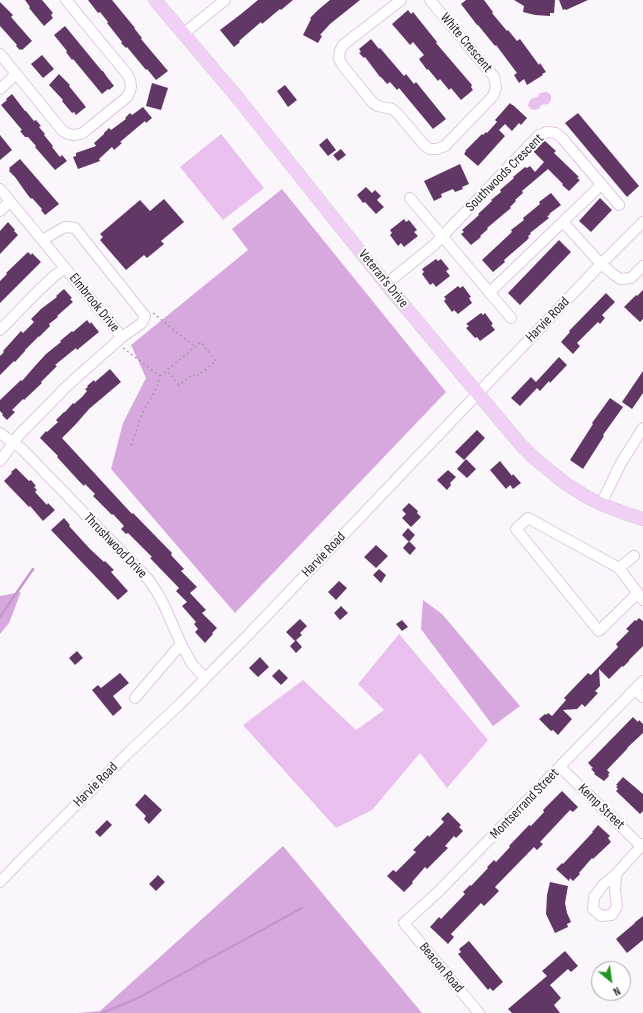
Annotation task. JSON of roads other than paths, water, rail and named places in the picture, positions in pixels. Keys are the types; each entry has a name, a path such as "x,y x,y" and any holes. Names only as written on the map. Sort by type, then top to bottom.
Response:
{"main road":[{"name":"Veteran's Drive","path":"155,0 237,97 386,284 532,456 566,484 587,497 601,504 643,519"}],"street":[{"path":"0,54 61,129 66,133 73,135 81,134 127,97 131,86 127,74 66,0"},
{"path":"183,34 225,0"},
{"name":"White Crescent","path":"401,0 343,45 339,58 343,66 373,103 392,110 398,114 424,145 430,149 437,149 445,146 493,96 496,88 494,77 430,0"},
{"path":"0,89 16,74"},
{"name":"Southwoods Crescent","path":"386,284 434,245 539,135 548,132 556,133 562,138 619,205"},
{"path":"489,293 601,185"},
{"name":"Elmbrook Drive","path":"0,189 65,268 118,340 67,386 14,442 0,461"},
{"path":"410,198 511,318"},
{"path":"0,211 10,201"},
{"path":"563,222 601,264 620,279 631,278 643,266"},
{"name":"Harvie Road","path":"0,882 249,634 601,264 643,222"},
{"path":"42,240 64,227 75,228 148,313 142,323 118,340"},
{"path":"0,330 38,290 65,268"},
{"path":"601,504 621,462 643,428"},
{"name":"Thrushwood Drive","path":"0,433 22,449 148,580 164,605 181,644 192,664 205,678"},
{"path":"528,518 620,568 640,597 599,631 516,530 528,518"},
{"path":"620,568 634,556"},
{"path":"135,698 181,644"},
{"name":"Montserrand Street","path":"404,923 438,892 643,681"},
{"path":"635,690 643,697"},
{"name":"Kemp Street","path":"560,767 642,845"},
{"path":"616,874 642,845"},
{"name":"Beacon Road","path":"404,923 479,1013"}],"waterway":[{"path":"0,617 33,569"},
{"path":"102,1013 136,999 302,908"}]}
